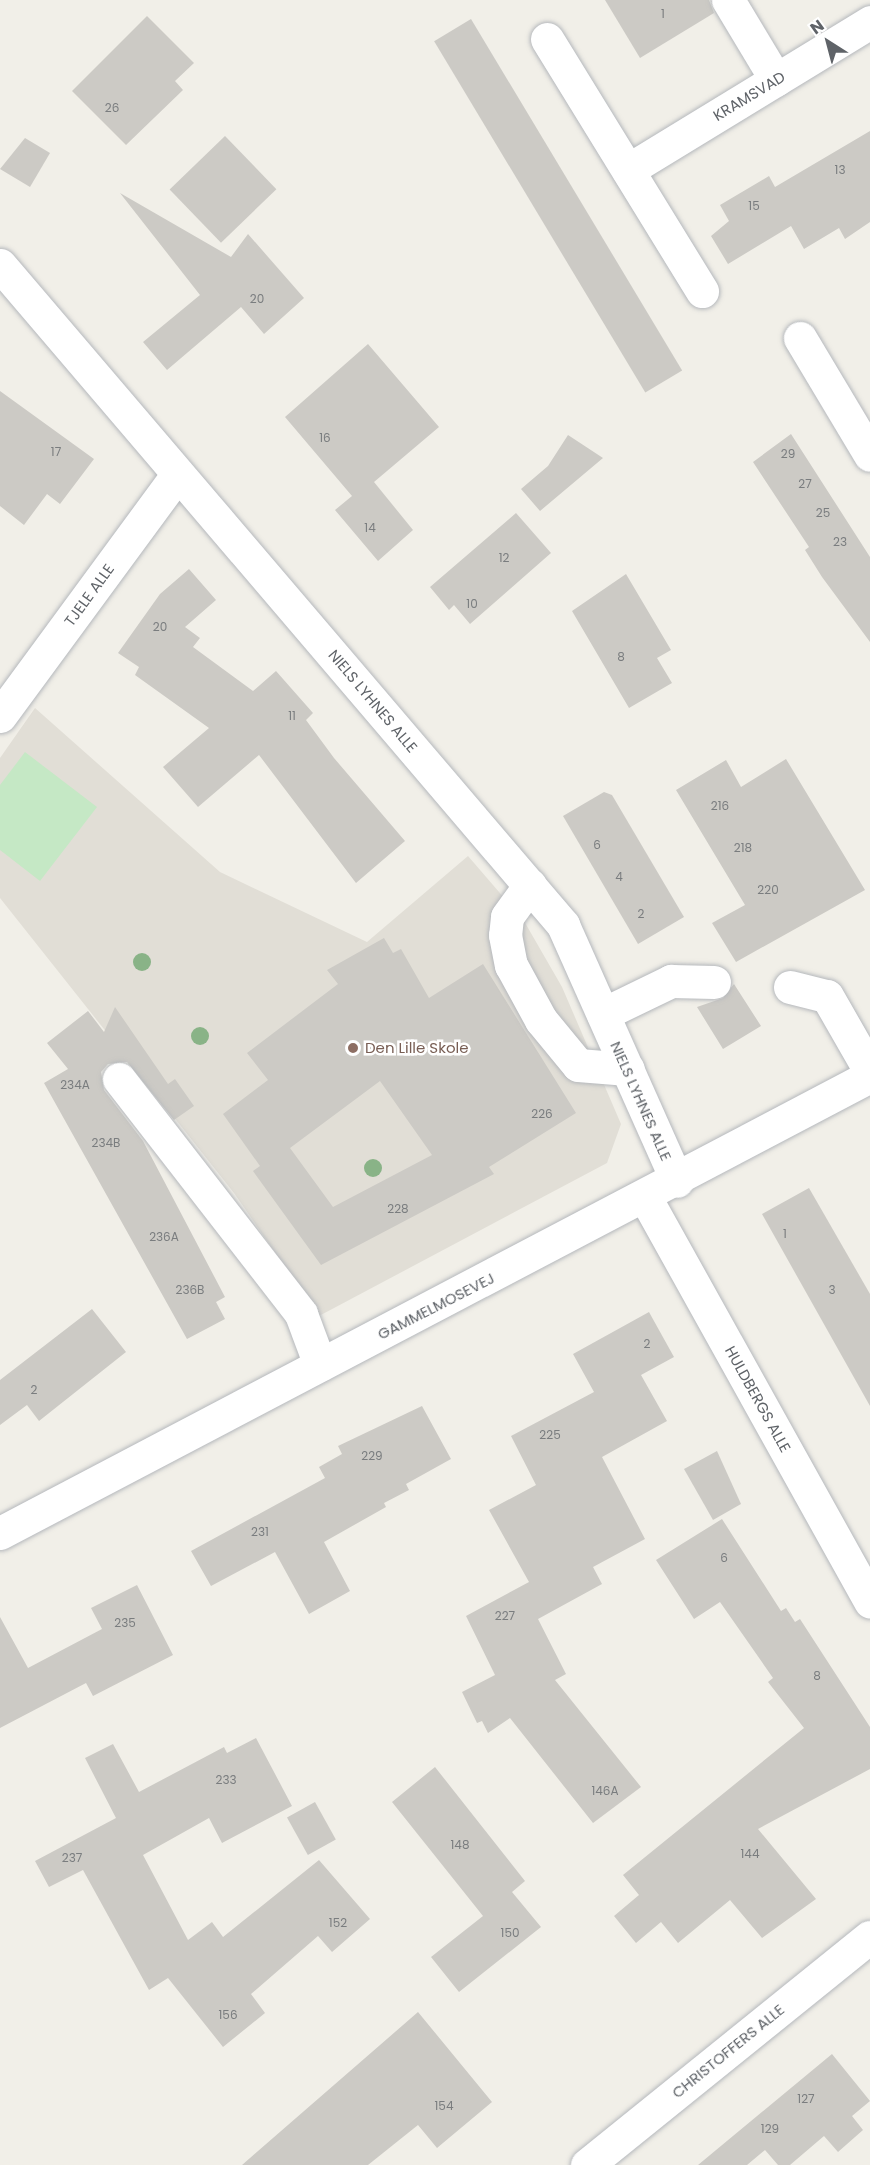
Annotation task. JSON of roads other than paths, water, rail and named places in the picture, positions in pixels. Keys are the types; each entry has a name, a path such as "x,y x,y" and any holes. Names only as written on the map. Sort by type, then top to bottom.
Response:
{"street":[{"path":"728,0 776,80"},
{"name":"KRAMSVAD","path":"628,170 870,22"},
{"path":"547,39 702,291"},
{"name":"NIELS LYHNES ALLE","path":"0,265 563,925 677,1181"},
{"path":"800,338 870,455"},
{"name":"TJELE ALLE","path":"0,716 178,474"},
{"path":"530,885 507,917 505,935 511,964 531,1002 578,1065 627,1069"},
{"path":"603,1014 671,981 714,982"},
{"path":"790,987 827,996 870,1071"},
{"name":"GAMMELMOSEVEJ","path":"0,1533 677,1181 870,1076"},
{"path":"119,1079 301,1314 320,1365"},
{"name":"HULDBERGS ALLE","path":"645,1197 870,1602"},
{"name":"CHRISTOFFERS ALLE","path":"587,2165 870,1937"}],"place":[{"name":"Den Lille Skole","path":"353,1048"}]}
